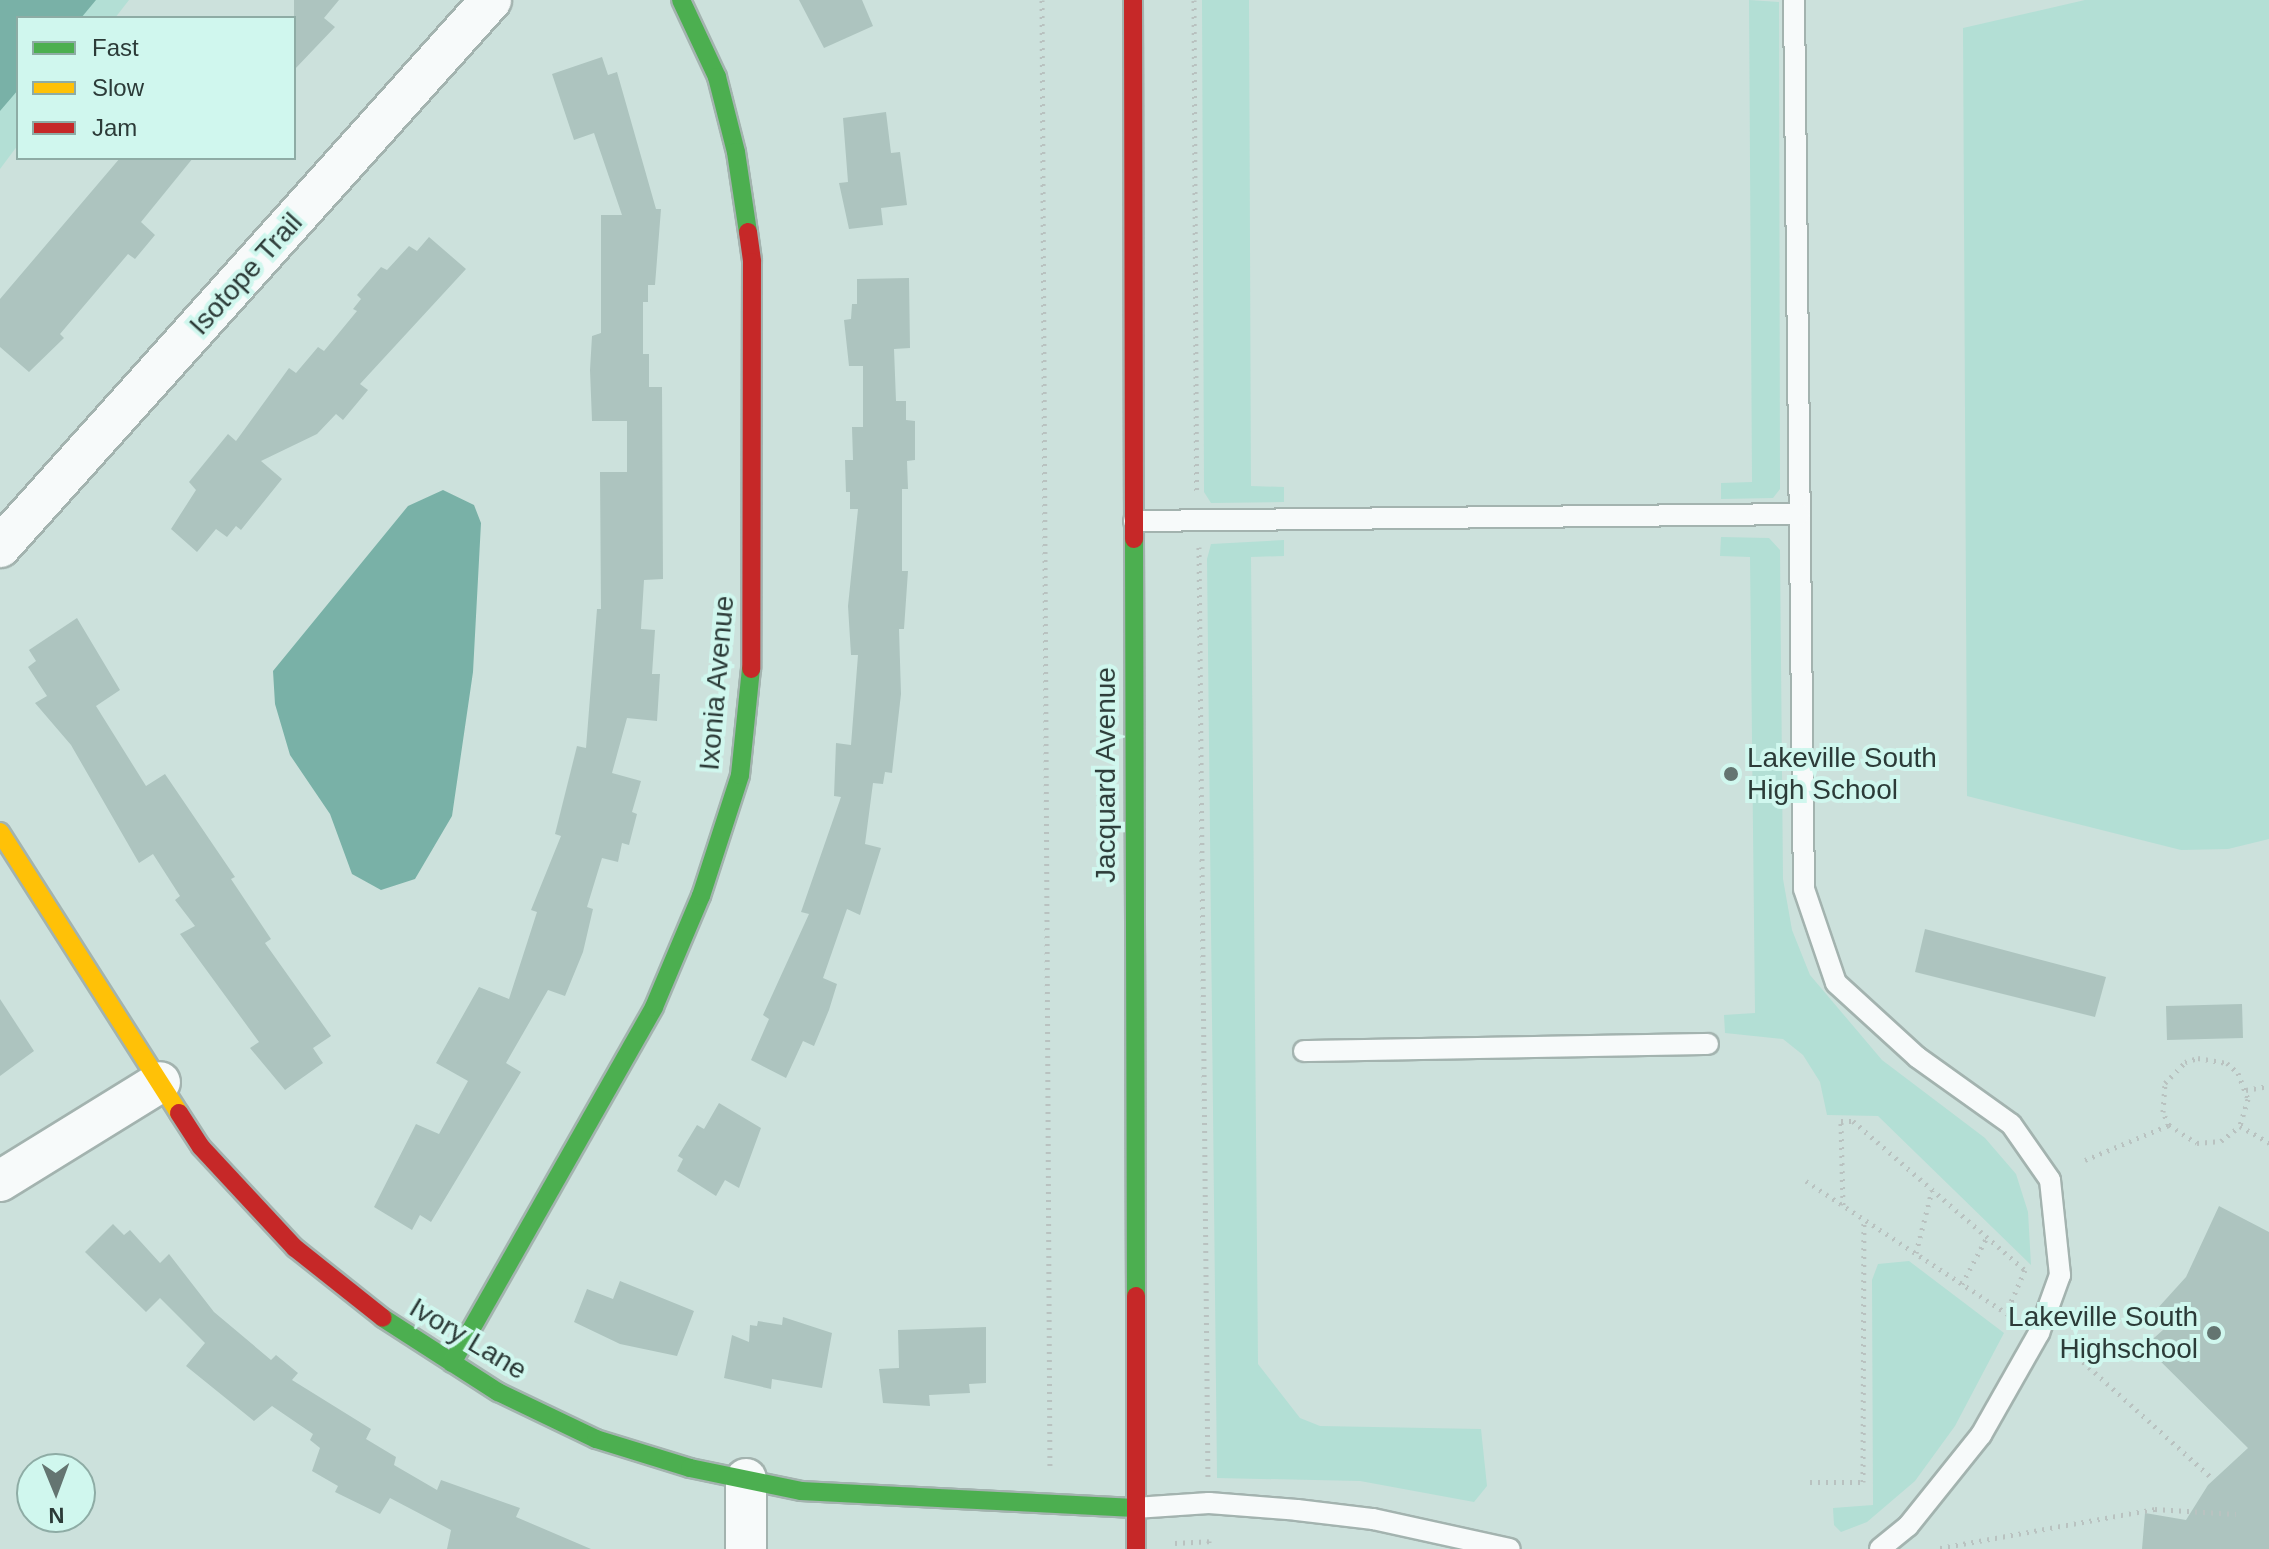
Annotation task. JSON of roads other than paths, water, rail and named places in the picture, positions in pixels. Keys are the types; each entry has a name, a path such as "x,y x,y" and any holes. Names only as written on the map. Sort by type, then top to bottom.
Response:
{"street":[{"name":"Isotope Trail","path":"0,547 491,0"},
{"name":"Ixonia Avenue","path":"452,1363 654,1007 701,896 740,775 755,637 752,262 736,152 717,77 681,0"},
{"name":"Jacquard Avenue","path":"1133,0 1136,1549"},
{"name":"Ivory Lane","path":"0,832 201,1147 295,1248 387,1322 498,1392 596,1439 690,1468 801,1491 1135,1508"},
{"path":"0,1181 160,1082"},
{"path":"746,1479 746,1549"}],"lane":[{"path":"1794,0 1804,889 1836,983 1917,1057 2011,1124 2050,1180 2057,1217 2060,1275 2039,1333 1981,1435 1908,1526 1880,1549"},
{"path":"1134,521 1800,514"},
{"path":"1304,1051 1708,1044"},
{"path":"1135,1508 1209,1503 1297,1510 1373,1519 1507,1548"}],"place":[{"name":"Lakeville South High School","path":"1731,774"},
{"name":"Lakeville South Highschool","path":"2214,1333"}]}
